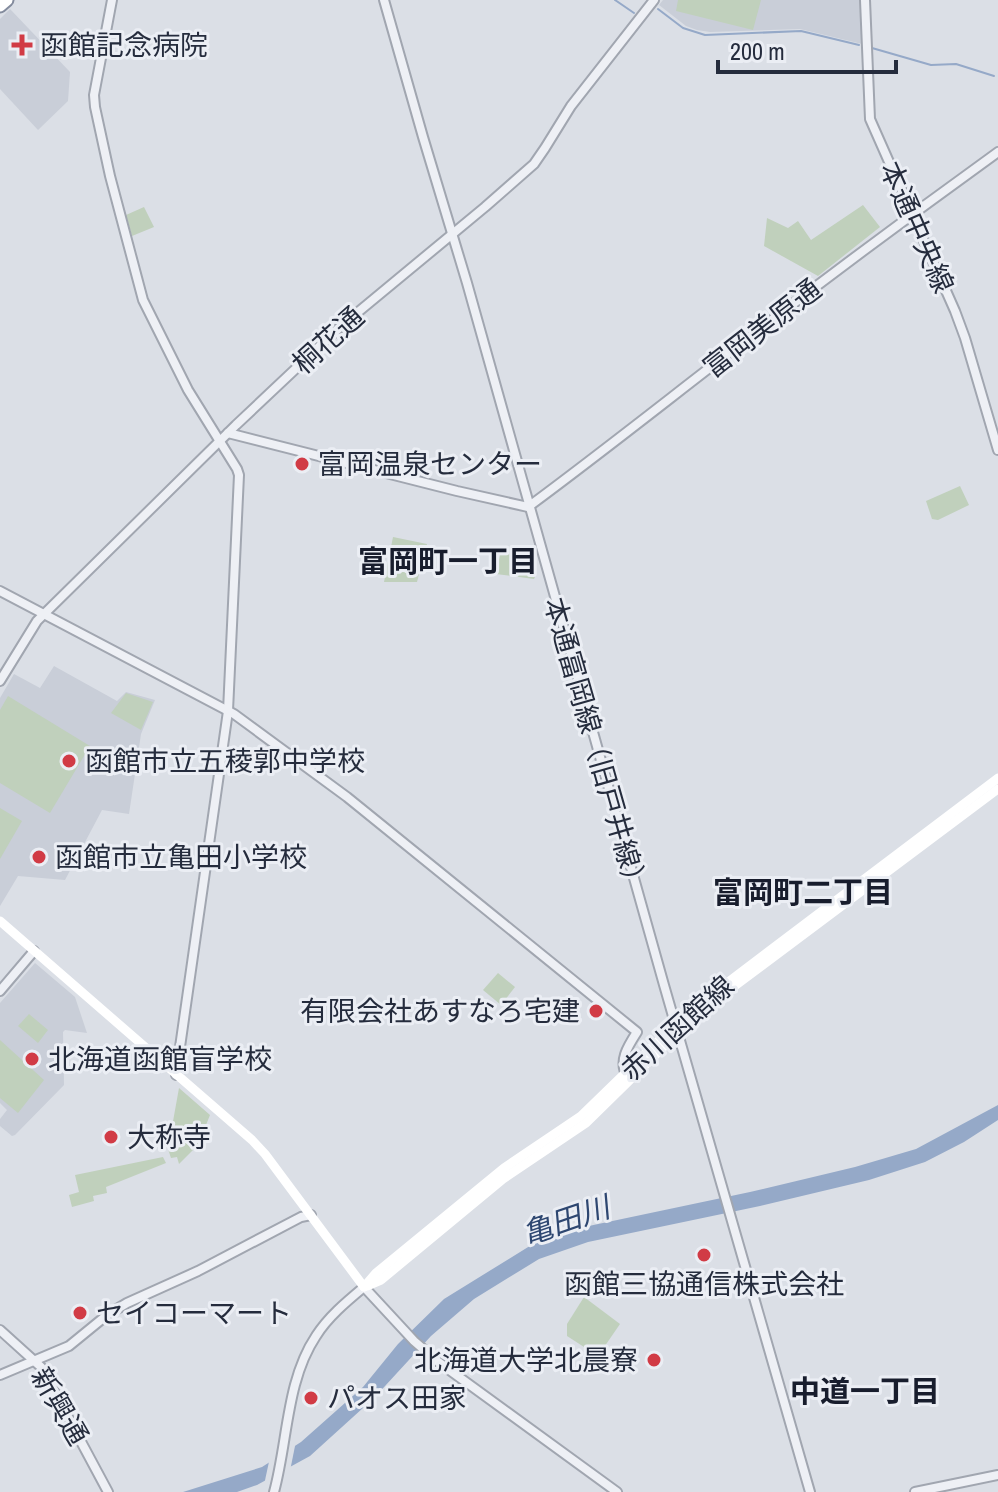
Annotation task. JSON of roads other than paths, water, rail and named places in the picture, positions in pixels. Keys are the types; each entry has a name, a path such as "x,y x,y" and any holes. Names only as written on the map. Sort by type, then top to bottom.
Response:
{"highway":[{"path":"0,6 7,0"}],"main road":[{"name":"赤川函館線","path":"364,1287 376,1273 504,1168 581,1116 628,1077 747,966 998,778"},
{"name":"赤川函館線","path":"676,1029 998,789"},
{"path":"0,921 252,1140 364,1287"}],"street":[{"path":"112,0 94,95 95,107 143,300 188,390 239,475 228,711 176,1075"},
{"name":"本通富岡線（旧戸井線）","path":"384,0 810,1492"},
{"name":"桐花通","path":"0,681 30,631 44,615 228,433 340,327 534,164 571,106 654,0"},
{"name":"本通中央線","path":"865,0 870,119 955,311 998,450"},
{"name":"富岡美原通","path":"528,507 911,214 998,152"},
{"path":"228,433 528,507"},
{"path":"0,591 228,711 347,797 637,1032 625,1056 623,1068 628,1077"},
{"path":"0,991 34,951"},
{"path":"0,1375 69,1346 127,1303 198,1271 301,1217 311,1215"},
{"path":"274,1492 297,1380 309,1347 333,1314 364,1287 426,1352 617,1492"},
{"name":"新興通","path":"0,1330 41,1367 108,1492"},
{"path":"915,1492 998,1475"}],"water":[{"path":"998,1105 998,1120 925,1162 869,1180 760,1206 588,1242 539,1259 474,1299 431,1336 374,1398 310,1456 257,1485 237,1492 183,1492 262,1467 301,1442 363,1387 398,1344 444,1299 533,1244 584,1227 750,1192 916,1149"}],"waterway":[{"path":"615,0 634,13"},
{"path":"658,9 683,28 705,35 801,31 859,45"},
{"path":"872,48 931,65 956,64 994,76"}],"place":[{"name":"函館記念病院","path":"22,45"},
{"name":"富岡温泉センター","path":"302,464"},
{"name":"函館市立五稜郭中学校","path":"69,761"},
{"name":"函館市立亀田小学校","path":"39,857"},
{"name":"有限会社あすなろ宅建","path":"596,1011"},
{"name":"北海道函館盲学校","path":"32,1059"},
{"name":"大称寺","path":"111,1137"},
{"name":"函館三協通信株式会社","path":"704,1255"},
{"name":"セイコーマート","path":"80,1313"},
{"name":"北海道大学北晨寮","path":"654,1360"},
{"name":"パオス田家","path":"311,1398"}],"district":[{"name":"富岡町一丁目","path":"448,562"},
{"name":"富岡町二丁目","path":"803,893"},
{"name":"中道一丁目","path":"865,1392"}],"water label":[{"name":"亀田川","path":"566,1221"}]}
